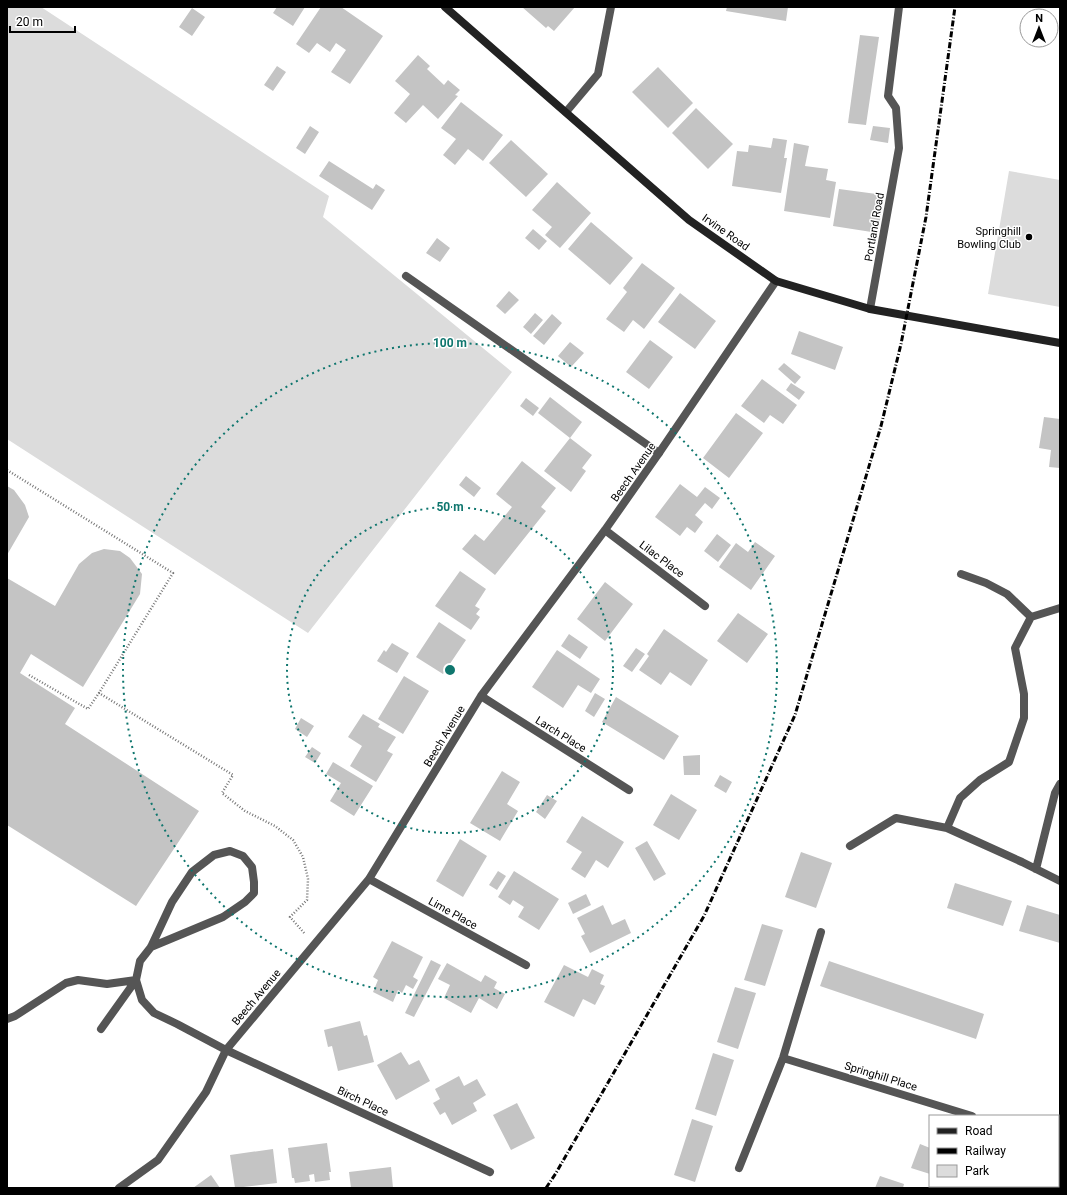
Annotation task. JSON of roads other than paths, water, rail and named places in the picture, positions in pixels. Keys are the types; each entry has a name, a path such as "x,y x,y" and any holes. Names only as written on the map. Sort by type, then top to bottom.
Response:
{"main road":[{"name":"Irvine Road","path":"445,7 689,220 776,281 870,309 1060,343"}],"street":[{"path":"566,112 598,74 611,7"},
{"name":"Portland Road","path":"870,309 900,148 896,108 888,96 899,7"},
{"path":"406,276 659,453"},
{"name":"Beech Avenue","path":"119,1188 158,1160 206,1092 226,1050 369,879 481,696 605,530 776,281"},
{"name":"Lilac Place","path":"605,530 705,606"},
{"path":"962,574 986,583 1007,594 1031,617"},
{"path":"947,828 960,798 980,780 1009,762 1024,718 1024,694 1016,648 1031,617 1060,608"},
{"name":"Larch Place","path":"481,696 629,790"},
{"path":"1036,869 1055,793 1060,784"},
{"path":"850,846 896,818 947,828 1060,881"},
{"path":"101,1029 136,980 140,961 151,947 172,902 192,872 214,855 230,851 243,856 252,867 254,882 254,893 245,902 223,917 151,947"},
{"name":"Lime Place","path":"369,879 526,965"},
{"path":"739,1168 783,1058 821,932"},
{"path":"7,1019 15,1016 66,983 78,980 107,984 136,980"},
{"name":"Birch Place","path":"136,980 142,1000 154,1013 226,1050 490,1172"},
{"name":"Springhill Place","path":"783,1058 969,1115"}],"railway":[{"path":"546,1188 704,916 795,715 881,426 901,344 926,217 955,7"}],"place":[{"name":"Springhill Bowling Club","path":"1029,237"}]}
